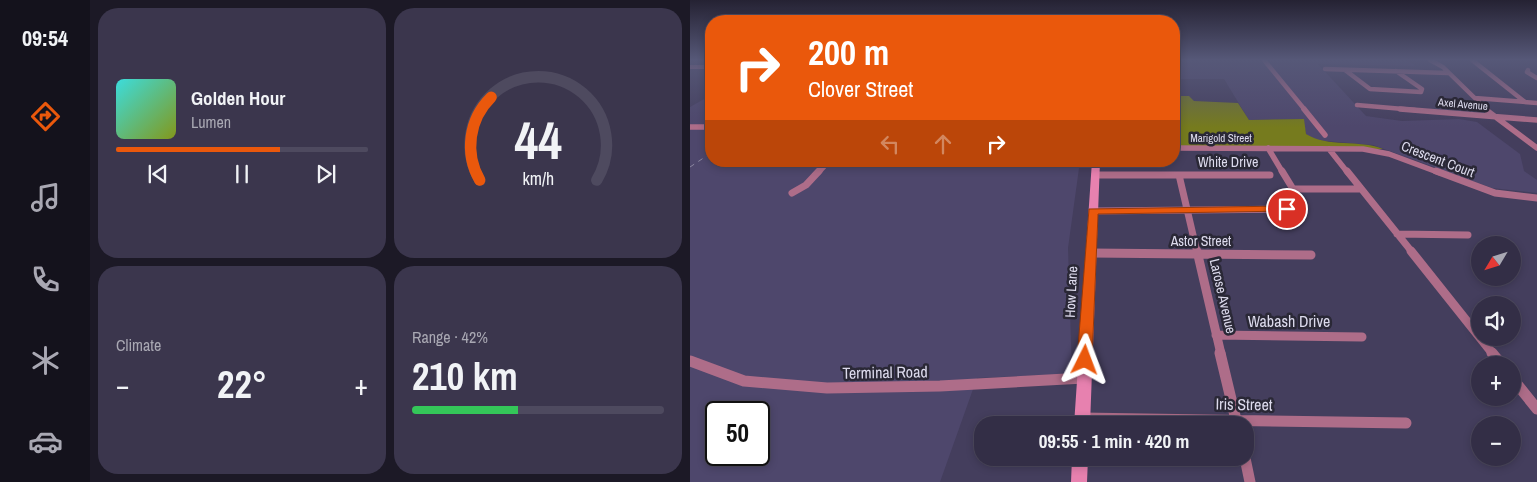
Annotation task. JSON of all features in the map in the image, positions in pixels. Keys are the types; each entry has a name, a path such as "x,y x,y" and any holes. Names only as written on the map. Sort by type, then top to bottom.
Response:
{"main road":[{"name":"How Lane","path":"1082,416 1096,167"},
{"path":"1078,482 1079,466"}],"street":[{"path":"1282,82 1325,135"},
{"path":"1360,82 1373,90 1421,92 1422,89 1412,82"},
{"path":"1458,82 1494,116 1537,148"},
{"path":"1500,82 1525,102"},
{"path":"1475,98 1537,103"},
{"name":"Axel Avenue","path":"1357,105 1537,120"},
{"path":"690,127 705,127"},
{"name":"Marigold Street","path":"1180,148 1268,148"},
{"path":"1268,148 1293,189 1361,189"},
{"name":"Crescent Court","path":"1268,148 1377,151 1480,188 1511,196 1537,198"},
{"path":"1329,149 1495,356"},
{"path":"792,193 806,185 823,167"},
{"name":"White Drive","path":"1095,175 1270,175"},
{"name":"Larose Avenue","path":"1179,175 1234,416"},
{"path":"1093,211 1287,209"},
{"path":"1397,234 1468,235"},
{"name":"Astor Street","path":"1091,253 1311,255"},
{"name":"Wabash Drive","path":"1216,335 1362,337"},
{"name":"Terminal Road","path":"690,361 744,381 827,388 940,386 1084,378"},
{"path":"1521,389 1537,409"},
{"name":"Iris Street","path":"1254,423 1406,423"},
{"path":"1246,466 1250,482"}],"shaded area":[{"path":"1226,82 1335,82 1366,116 1402,121 1459,119 1477,122 1520,154 1524,171 1537,180 1537,193 1492,188 1373,145 1314,140 1306,134 1303,119 1249,120"},
{"path":"1180,96 1189,96 1194,101 1238,103 1249,120 1304,119 1306,134 1315,138 1324,141 1364,144 1383,149 1180,147"},
{"path":"705,98 705,167 1079,167 1068,248 1072,374 977,378 940,482 690,482 690,107"}],"railway":[{"path":"690,167 705,157"}],"route":[{"path":"1085,360 1093,211 1287,209"}]}
